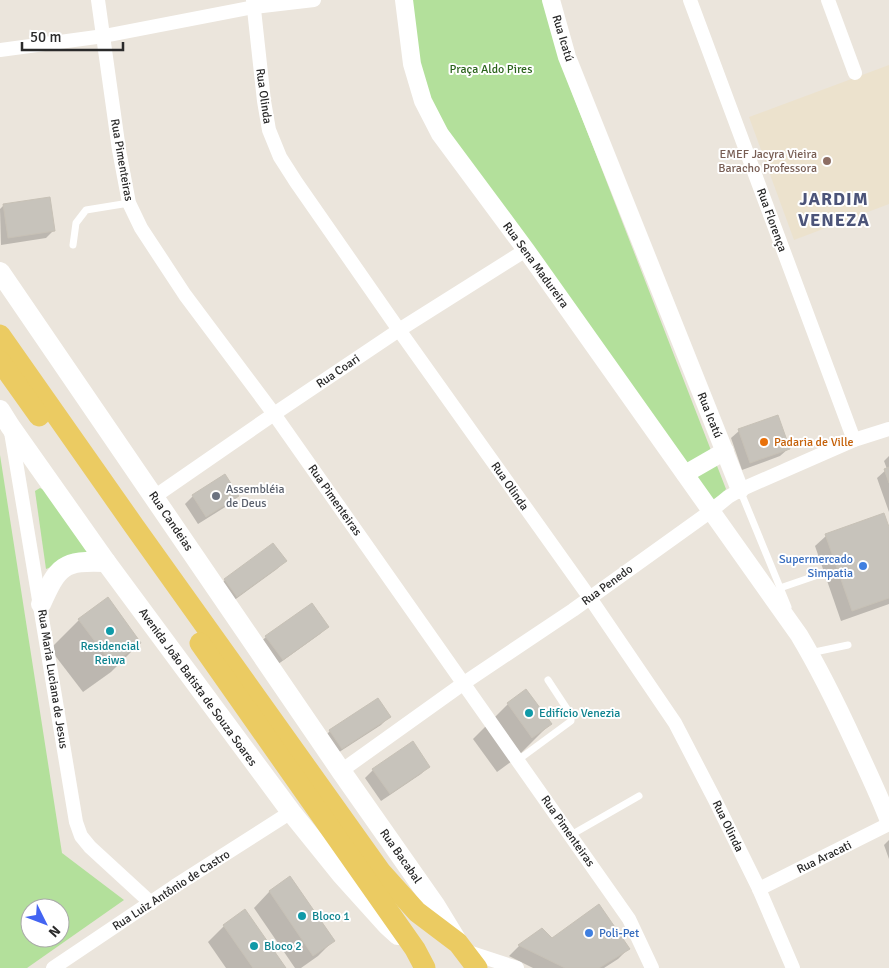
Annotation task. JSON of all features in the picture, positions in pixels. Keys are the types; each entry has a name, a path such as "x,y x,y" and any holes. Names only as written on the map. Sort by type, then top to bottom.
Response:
{"main road":[{"name":"Rua Candeias","path":"0,272 341,771"},
{"path":"0,335 382,872 417,912 467,954"},
{"path":"0,361 286,765 420,959"},
{"name":"Avenida João Batista de Souza Soares","path":"5,418 106,562 290,812 341,874 387,926 420,959"},
{"path":"40,604 58,571 74,562 106,562"},
{"name":"Rua Bacabal","path":"341,771 467,954"}],"street":[{"name":"Rua Pimenteiras","path":"98,0 119,150 129,203 141,228 185,294 274,414 629,918 652,968"},
{"path":"0,50 104,36 253,4 314,0"},
{"name":"Rua Sena Madureira","path":"404,0 412,64 423,101 440,134 526,250 799,635"},
{"name":"Rua Icatú","path":"551,0 567,57 740,490"},
{"name":"Rua Florença","path":"690,0 854,440"},
{"path":"828,0 855,73"},
{"name":"Rua Olinda","path":"253,4 269,130 280,157 399,330 590,598 675,723 759,889 793,968"},
{"name":"Rua Coari","path":"154,497 399,330 526,250"},
{"name":"Rua Maria Luciana de Jesus","path":"5,418 40,604 76,822 81,836 95,852 151,903"},
{"name":"Rua Penedo","path":"341,771 464,683 590,598 728,497 854,440 889,429"},
{"path":"685,474 725,451"},
{"name":"Rua Icatú","path":"799,635 886,802 889,823"},
{"name":"Rua Luiz Antônio de Castro","path":"53,968 290,812"},
{"name":"Rua Aracati","path":"759,889 889,823"},
{"path":"467,954 517,968"}],"lane":[{"path":"73,245 76,223 86,210 129,203"},
{"name":"Rua Icatú","path":"740,490 799,635"},
{"path":"780,588 815,576"},
{"path":"810,653 848,645"},
{"path":"518,760 570,721 571,714 548,680"},
{"path":"571,835 639,796"}],"shaded area":[{"name":"EMEF Jacyra Vieira Baracho Professora","path":"889,65 889,204 794,240 749,117"}],"green space":[{"name":"Praça Aldo Pires","path":"410,0 543,0 559,59 726,489 722,494 709,502 427,98 418,63"},
{"path":"0,455 62,853 124,900 70,938 70,898 20,898 20,948 56,948 27,968 0,968"},
{"path":"40,488 46,491 88,553 46,569 35,491"}],"building":[{"path":"50,197 55,231 8,238 3,204"},
{"path":"778,415 790,449 750,463 738,429"},
{"path":"889,467 889,483 884,469"},
{"name":"Assembléia de Deus","path":"225,474 239,496 206,517 192,495"},
{"name":"Supermercado Simpatia","path":"884,513 889,527 889,598 852,611 825,534"},
{"path":"273,543 287,561 237,597 224,579"},
{"name":"Residencial Reiwa","path":"108,597 141,643 112,664 78,619"},
{"path":"312,603 329,627 283,660 265,636"},
{"name":"Edifício Venezia","path":"526,689 552,724 532,738 507,703"},
{"path":"378,698 391,717 342,749 329,730"},
{"path":"413,741 430,767 390,794 372,769"},
{"name":"Bloco 1","path":"290,876 335,941 313,956 269,891"},
{"name":"Poli-Pet","path":"599,904 630,949 599,968 565,968 518,945 542,928 552,938"},
{"name":"Bloco 2","path":"245,909 286,968 253,968 223,925"}],"place":[{"name":"EMEF Jacyra Vieira Baracho Professora","path":"827,161"},
{"name":"Padaria de Ville","path":"764,442"},
{"name":"Assembléia de Deus","path":"216,496"},
{"name":"Supermercado Simpatia","path":"863,566"},
{"name":"Residencial Reiwa","path":"110,631"},
{"name":"Edifício Venezia","path":"529,713"},
{"name":"Bloco 1","path":"302,916"},
{"name":"Poli-Pet","path":"589,933"},
{"name":"Bloco 2","path":"254,946"}],"district":[{"name":"JARDIM VENEZA","path":"834,209"}]}
